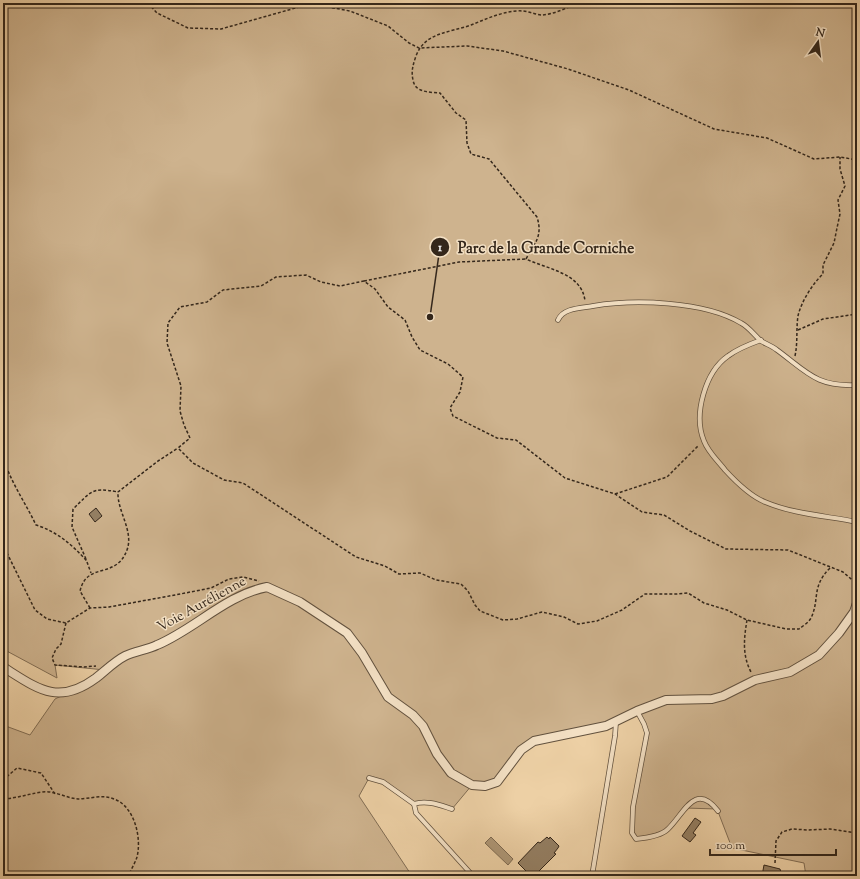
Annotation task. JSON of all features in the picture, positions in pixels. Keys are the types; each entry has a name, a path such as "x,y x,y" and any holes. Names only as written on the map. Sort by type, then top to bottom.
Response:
{"street":[{"name":"Voie Aurélienne","path":"3,667 33,686 46,692 75,691 124,656 157,645 246,593 267,587 300,602 347,633 362,653 388,697 413,715 423,726 436,754 451,773 472,785 485,786 497,782 521,750 534,741 606,726 637,711 666,700 712,699 723,696 755,680 790,672 819,656 839,633 854,612 857,603"}],"lane":[{"path":"558,320 559,316 568,310 612,303 654,302 698,309 725,315 741,322 754,332 761,340 776,349 793,364 819,380 839,386 857,385"},
{"path":"761,340 728,355 718,365 707,381 699,411 704,440 716,460 737,483 764,502 786,508 857,522"},
{"path":"637,711 647,733 633,808 632,833 636,839 647,838 668,830 689,803 699,799 711,802 718,811"},
{"path":"592,876 616,722"},
{"path":"369,778 383,782 414,804 416,813 473,876"},
{"path":"414,804 421,802 432,803 452,809"}],"path":[{"path":"148,3 157,13 188,28 221,29 299,7 323,6 350,10 388,26 409,43 419,48 467,46 503,51 568,69 630,90 714,129 767,138 814,159 840,157 857,160"},
{"path":"526,259 539,236 540,228 537,217 489,159 474,156 470,152 467,143 467,124 465,119 456,113 440,93 426,92 415,86 412,70 419,48 437,34 471,25 487,17 518,10 542,15 579,3"},
{"path":"793,364 798,346 798,315 813,284 823,274 823,265 834,243 840,214 838,200 845,186 840,169 840,157"},
{"path":"91,573 72,527 73,509 92,491 101,489 118,492 190,438 180,411 181,386 167,343 168,323 180,307 207,302 223,290 261,286 276,277 306,275 321,282 340,286 459,262 526,259 540,266 560,272 580,285 586,308"},
{"path":"364,281 375,289 388,308 405,320 412,337 420,350 448,364 463,377 460,392 450,408 453,416 497,438 516,440 565,478 615,494 642,512 664,514 690,532 726,549 788,550 843,572 857,584"},
{"path":"798,330 824,319 857,314"},
{"path":"615,494 667,477 704,440"},
{"path":"178,448 193,463 224,480 243,483 356,557 385,566 399,574 420,574 436,580 461,584 468,591 474,605 480,611 503,620 517,619 542,612 564,617 578,624 597,621 616,612 644,594 677,594 688,592 704,603 727,610 747,620 786,629 799,629 810,619 817,589 822,576 830,568"},
{"path":"3,457 9,476 21,494 36,525 49,529 72,544 87,561"},
{"path":"90,608 80,592 82,582 91,573 110,569 122,561 128,548 128,533 118,503 118,492"},
{"path":"3,523 6,551 35,610 47,619 66,623 90,608 109,607 211,588 229,579 243,577 257,579 267,587"},
{"path":"747,620 744,643 746,662 755,680"},
{"path":"66,623 61,644 56,649 52,658 55,665 84,668 98,666 106,670"},
{"path":"3,780 17,768 41,773 55,794"},
{"path":"3,799 18,798 44,792 77,799 103,797 114,798 126,806 135,824 138,847 137,857 128,876"},
{"path":"775,863 776,840 782,832 792,828 808,830 830,828 857,833"},
{"path":"3,876 20,874 30,876"}],"shaded area":[{"path":"3,3 857,3 857,876 806,876 804,863 732,848 717,809 685,808 668,830 636,839 632,833 633,807 647,733 640,716 630,715 616,722 534,741 497,782 472,785 452,809 433,803 414,804 383,782 369,778 359,796 412,876 3,876 3,725 30,735 55,699 86,684 105,670 55,665 57,678 3,649"},
{"path":"491,837 513,859 508,865 485,843"}],"building":[{"path":"96,508 102,516 95,522 89,514"},
{"path":"695,818 701,822 693,833 696,835 690,842 682,836"},
{"path":"547,837 549,839 550,837 559,846 554,853 556,854 534,876 530,872 528,873 518,863 538,842 540,843"},
{"path":"764,865 780,869 782,876 762,876"}],"place":[{"name":"Parc de la Grande Corniche","path":"430,317"}]}
